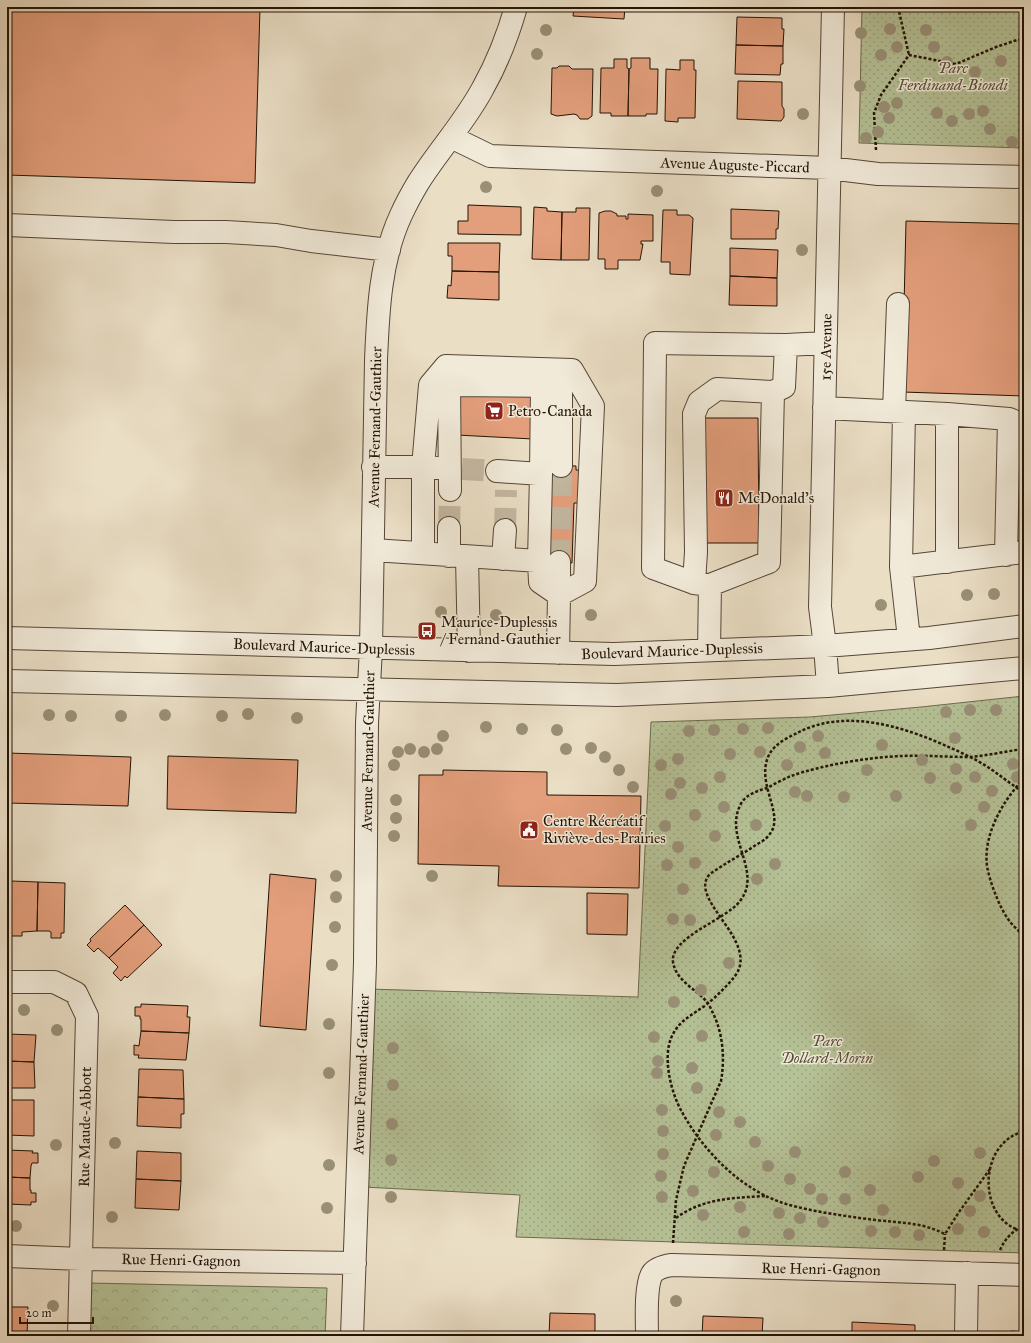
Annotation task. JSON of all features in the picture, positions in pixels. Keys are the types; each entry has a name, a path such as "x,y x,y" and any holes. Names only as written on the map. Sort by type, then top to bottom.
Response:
{"street":[{"name":"Avenue Fernand-Gauthier","path":"352,1336 365,963 369,689 373,550 373,467 378,321 382,281 389,250 401,216 418,183 451,137 483,88 512,24 516,7"},
{"name":"15e Avenue","path":"828,686 820,607 833,7"},
{"name":"Avenue Auguste-Piccard","path":"451,137 490,156 829,168 878,174 1024,177"},
{"path":"7,225 276,235 311,241 389,250"},
{"path":"898,304 901,567 909,639"},
{"path":"773,392 769,562 702,584 653,568 655,343 786,345 826,343"},
{"path":"709,650 702,584 696,552 694,414 699,402 717,389 773,392 784,387 786,345"},
{"path":"423,554 423,467 430,385 446,366 572,370 593,406 585,581 559,595"},
{"path":"450,490 456,469 449,385 562,386 561,466"},
{"path":"542,386 541,474 549,562 540,582 559,595"},
{"path":"824,408 947,414 1017,422 1015,554 901,567"},
{"path":"947,414 947,562"},
{"path":"373,467 423,467 456,469"},
{"path":"503,478 541,474"},
{"path":"449,528 458,556 469,651"},
{"path":"503,559 505,530"},
{"path":"373,550 549,562"},
{"path":"558,653 559,595"},
{"name":"Boulevard Maurice-Duplessis","path":"7,638 614,654 825,646 909,639 1024,626"},
{"path":"7,681 617,695 828,686 1024,668"},
{"name":"Rue Maude-Abbott","path":"7,982 54,982 76,993 87,1016 79,1336"},
{"name":"Rue Henri-Gagnon","path":"7,1256 81,1259 355,1263"},
{"name":"Rue Henri-Gagnon","path":"647,1336 648,1289 652,1273 660,1268 672,1265 1024,1275"},
{"path":"966,1336 968,1273"}],"path":[{"path":"878,174 874,113 881,95 909,55 898,7"},
{"path":"909,55 956,64 996,47 1024,39"},
{"path":"990,1169 945,1234 918,1224 889,1222 842,1215 785,1204 766,1196 736,1177 697,1137 675,1100 668,1066 669,1049 671,1038 681,1022 708,1003 735,975 739,966 740,956 738,945 720,918 704,888 704,883 710,874 768,837 775,827 775,817 767,788 765,773 766,760 777,744 790,736 818,724 856,721 879,724 928,737 970,757 1020,790 1024,791"},
{"path":"672,1265 676,1200 684,1166 721,1081 723,1068 722,1045 718,1023 708,1003 679,977 673,962 674,955 679,945 686,938 720,918 740,902 747,888 747,869 741,854 736,821 742,802 749,794 767,788 792,776 832,765 902,756 970,757 1024,748"},
{"path":"1024,778 1016,787 998,814 989,838 987,866 994,891 1002,910 1024,935"},
{"path":"1019,1133 1024,1122"},
{"path":"1016,1229 1009,1226 996,1211 991,1201 988,1181 990,1169 1001,1147 1013,1135 1019,1133 1024,1134"},
{"path":"675,1219 687,1210 721,1198 766,1196"},
{"path":"993,1274 1000,1248 1011,1233 1024,1226"}],"green space":[{"name":"Parc Ferdinand-Biondi","path":"862,7 1024,7 1024,148 859,143"},
{"name":"Parc Dollard-Morin","path":"1024,696 1024,1253 516,1237 520,1195 363,1187 368,989 638,997 651,722 810,717"},
{"path":"88,1283 327,1288 325,1336 87,1336"}],"building":[{"path":"7,7 260,7 255,183 7,175"},
{"path":"574,7 625,7 624,19 573,16"},
{"path":"737,7 782,7 782,10 736,9"},
{"path":"737,17 782,18 782,29 784,29 783,46 736,45"},
{"path":"736,45 783,46 783,64 781,64 780,75 735,74"},
{"path":"631,58 650,58 650,69 658,69 657,114 646,114 646,116 628,116 629,69 631,68"},
{"path":"614,59 627,59 627,68 629,69 628,116 611,116 611,113 600,113 601,68 614,68"},
{"path":"680,60 694,60 694,70 696,70 695,118 678,118 678,122 665,121 666,69 680,70"},
{"path":"559,66 569,66 572,69 593,69 592,116 588,119 580,119 574,114 557,116 551,114 552,68 557,68"},
{"path":"738,81 782,82 782,106 784,109 784,117 781,121 737,119"},
{"path":"468,205 521,207 521,235 458,234 458,221 468,221"},
{"path":"534,207 547,208 547,211 562,212 561,260 532,259"},
{"path":"576,208 590,208 589,260 561,260 562,212 576,212"},
{"path":"731,209 779,211 776,239 731,239"},
{"path":"663,210 677,210 677,215 689,215 693,218 690,275 670,274 670,262 661,262"},
{"path":"611,211 617,214 617,216 626,216 626,219 628,219 628,214 653,215 653,241 641,241 641,244 643,244 640,260 618,260 618,269 605,269 605,259 598,259 599,213"},
{"path":"906,221 1024,224 1024,396 902,392"},
{"path":"448,243 500,243 499,272 452,271 452,256 448,256"},
{"path":"730,248 778,250 777,278 730,276"},
{"path":"452,271 499,272 499,300 447,298 448,285 451,286"},
{"path":"730,276 777,278 777,306 729,305"},
{"path":"458,387 534,391 533,439 456,435"},
{"path":"701,418 758,418 759,543 702,543"},
{"path":"550,465 576,466 576,470 585,470 584,503 574,503 572,563 547,562"},
{"path":"7,753 131,757 128,806 7,803"},
{"path":"168,756 298,760 296,813 167,809"},
{"name":"Centre Récréatif Riviève-des-Prairies","path":"443,770 547,772 547,795 641,796 639,888 498,886 499,866 418,864 419,775 443,775"},
{"path":"270,874 316,879 306,1030 260,1026"},
{"path":"11,881 38,882 37,931 22,932 22,936 11,936"},
{"path":"38,882 65,883 64,933 61,933 61,938 51,938 51,932 49,931 37,931"},
{"path":"587,893 628,894 627,935 587,934"},
{"path":"125,905 144,925 109,958 98,948 94,952 87,945 91,941 90,939"},
{"path":"144,925 162,945 127,978 125,976 121,981 113,973 118,967 109,958"},
{"path":"141,1004 188,1006 187,1017 190,1017 189,1033 141,1031 141,1019 140,1016 135,1016 135,1007 141,1007"},
{"path":"141,1031 189,1033 186,1060 138,1058 139,1055 134,1055 134,1045 139,1046"},
{"path":"7,1034 36,1035 34,1062 7,1061"},
{"path":"7,1061 34,1062 35,1088 7,1088"},
{"path":"139,1069 183,1070 184,1099 138,1097"},
{"path":"138,1097 184,1099 184,1114 181,1114 181,1128 137,1126"},
{"path":"7,1100 34,1100 34,1136 7,1135"},
{"path":"7,1150 33,1151 32,1153 38,1153 38,1163 32,1163 30,1178 7,1177"},
{"path":"137,1151 181,1153 181,1181 136,1179"},
{"path":"7,1177 30,1178 30,1190 31,1193 36,1193 36,1202 31,1202 31,1205 7,1204"},
{"path":"136,1179 181,1181 179,1210 135,1208"},
{"path":"7,1307 28,1307 27,1336 7,1336"},
{"path":"550,1313 595,1314 595,1336 549,1336"},
{"path":"703,1316 763,1318 762,1336 702,1336"},
{"path":"852,1322 915,1325 915,1336 852,1336"},
{"path":"1011,1331 1024,1332 1024,1336 1011,1336"}],"tunnel":[{"path":"559,562 561,466"},
{"path":"462,469 497,471"},
{"path":"449,528 450,490"},
{"path":"505,530 506,490"}],"place":[{"name":"Petro-Canada","path":"494,411"},
{"name":"McDonald's","path":"724,498"},
{"name":"Maurice-Duplessis / Fernand-Gauthier","path":"427,631"},
{"name":"Centre Récréatif Riviève-des-Prairies","path":"529,830"}]}
